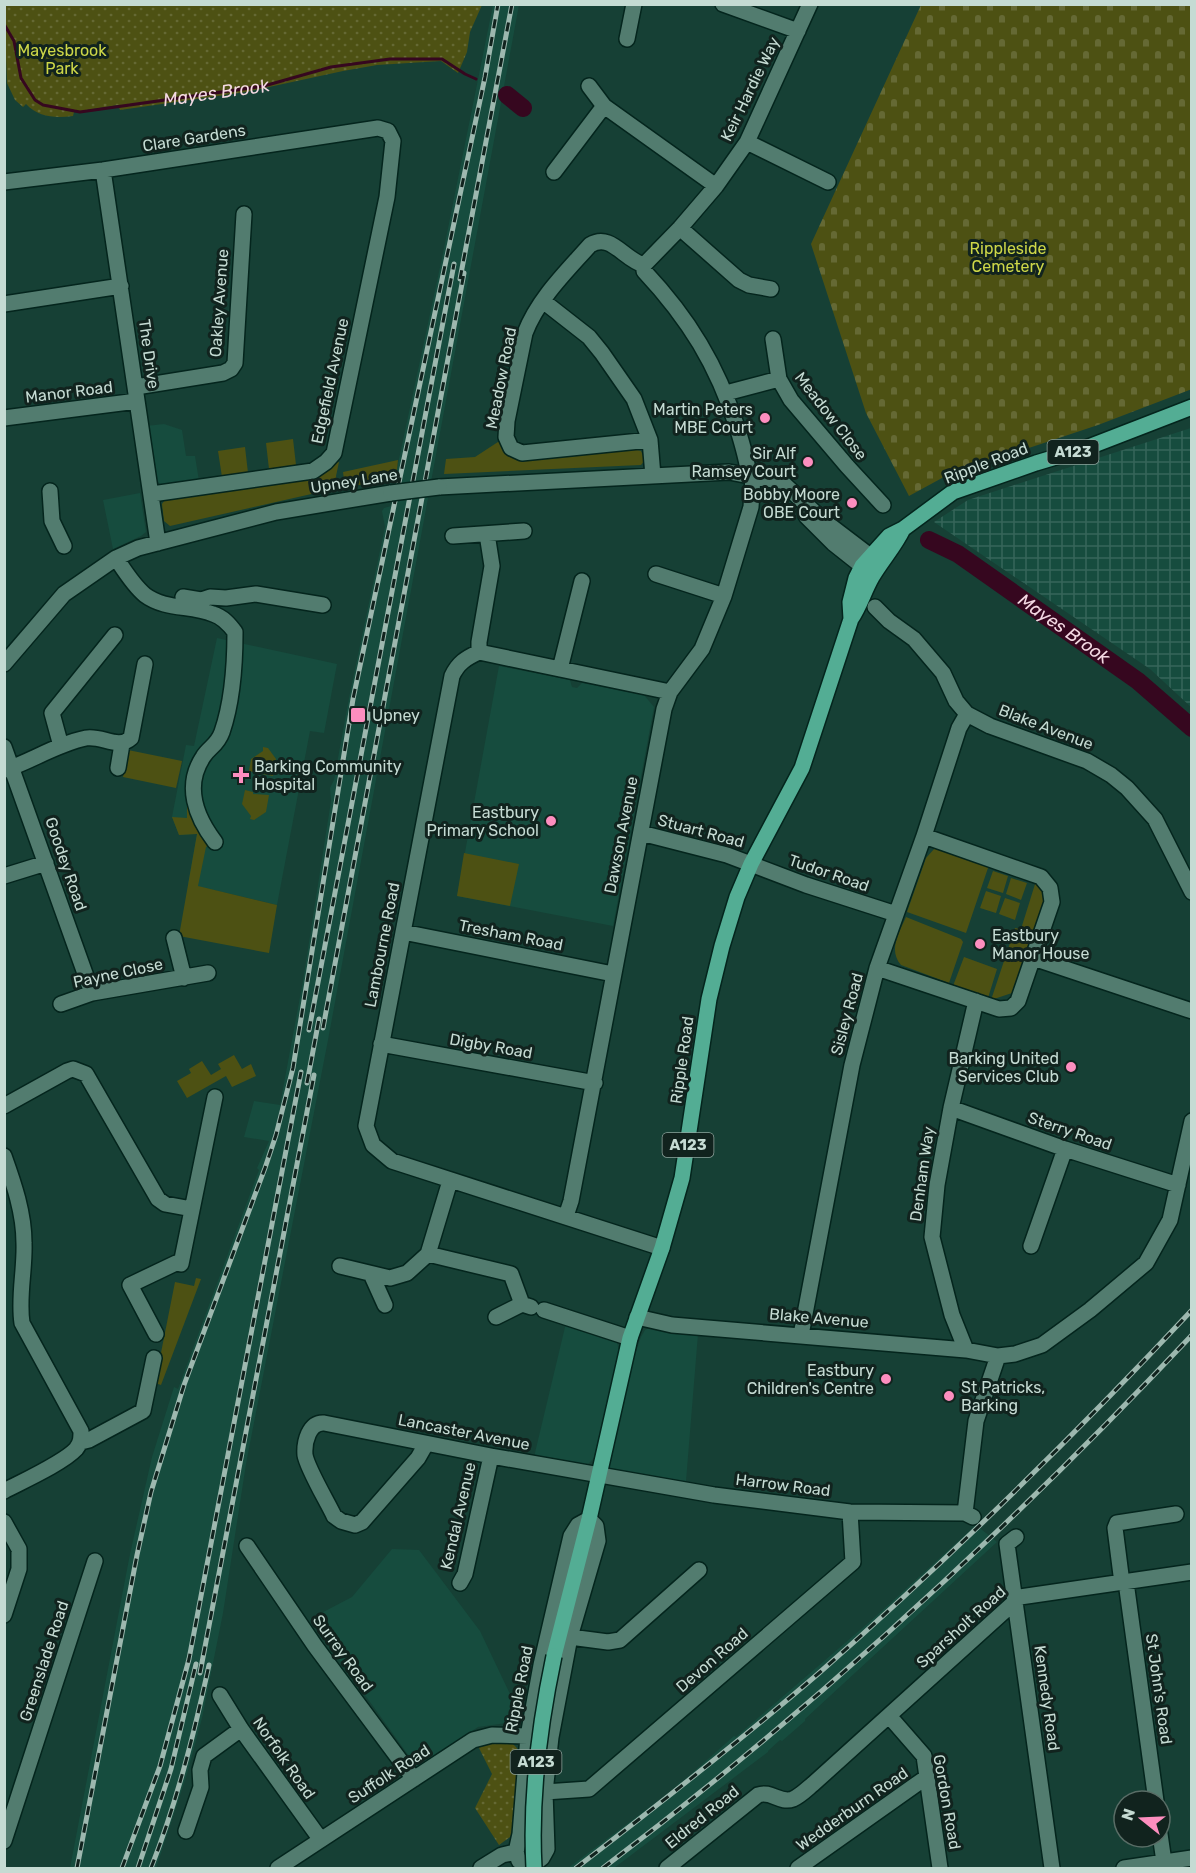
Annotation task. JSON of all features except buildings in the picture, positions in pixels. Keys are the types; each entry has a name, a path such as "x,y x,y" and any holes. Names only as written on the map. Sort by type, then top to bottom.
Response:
{"main road":[{"name":"Ripple Road","path":"534,1869 533,1795 542,1715 630,1338 662,1248 682,1178 716,968 737,897 751,864 802,768 851,619 859,608 872,564 896,543 903,529 932,506 962,488 1086,448 1191,406"}],"street":[{"path":"627,39 634,4"},
{"path":"723,4 798,31"},
{"name":"Keir Hardie Way","path":"644,265 716,186 747,142 810,4"},
{"path":"589,86 604,106 716,186"},
{"path":"554,172 604,106"},
{"name":"Clare Gardens","path":"4,182 103,170 378,128 388,131"},
{"name":"Edgefield Avenue","path":"152,494 313,471 334,453 387,197 393,141 388,131"},
{"path":"747,142 828,182"},
{"name":"The Drive","path":"103,170 158,543"},
{"name":"Oakley Avenue","path":"136,394 223,373 235,363 244,214"},
{"path":"680,228 739,280 771,290"},
{"name":"Meadow Road","path":"650,440 522,453 512,448 506,437 507,421 525,333 554,285 590,245 597,241 604,240 612,244 628,258 644,265 644,271 684,317 702,345 726,393 754,477"},
{"path":"4,304 121,286"},
{"path":"543,301 589,337 634,399 650,440 653,476"},
{"name":"Meadow Close","path":"773,339 779,379 798,408 883,505"},
{"path":"726,393 779,379"},
{"name":"Manor Road","path":"4,418 136,394"},
{"name":"Upney Lane","path":"4,664 64,594 116,558 138,548 276,512 439,487 726,471 754,477 778,491 826,537 872,564"},
{"name":"Dawson Avenue","path":"566,1216 595,1083 613,974 664,709 670,692 702,649 724,596 751,507 754,477"},
{"path":"50,491 52,521 64,546"},
{"path":"453,537 524,531"},
{"path":"487,534 492,566 479,652 670,692"},
{"path":"116,558 134,584 145,595 161,603 212,613 224,620 235,632 233,672 223,730 212,750 205,754 196,768 193,781 195,804 203,826 215,842"},
{"path":"657,574 724,596"},
{"path":"560,669 582,581"},
{"path":"166,594 201,600 210,597 226,598 255,594 323,605"},
{"path":"212,613 226,598"},
{"name":"Blake Avenue","path":"875,607 889,621 914,639 943,673 956,701 967,714 990,726 1087,761 1111,775 1127,788 1155,819 1191,892"},
{"path":"61,746 52,712 115,635"},
{"name":"Lambourne Road","path":"479,652 465,659 456,667 452,676 366,1126 373,1146 392,1161 662,1248"},
{"path":"9,769 61,746 89,738 122,744 131,738 146,664"},
{"name":"Sisley Road","path":"801,1335 852,1065 877,968 924,837 959,728 967,714"},
{"path":"118,768 122,744"},
{"name":"Goodey Road","path":"4,747 9,769 46,863 92,993"},
{"name":"Stuart Road","path":"640,833 727,855 751,864"},
{"path":"877,968 999,1009 1011,1008 1018,1000 1052,902 1050,888 1041,877 924,837"},
{"path":"4,876 46,863"},
{"name":"Tudor Road","path":"751,864 806,885 896,914"},
{"name":"Tresham Road","path":"402,932 613,974"},
{"name":"Payne Close","path":"174,938 184,978"},
{"path":"1033,958 1191,1011"},
{"name":"Payne Close","path":"61,1004 92,993 208,973"},
{"name":"Denham Way","path":"966,1350 952,1316 932,1237 937,1185 951,1108 975,1001"},
{"name":"Digby Road","path":"381,1044 595,1083"},
{"path":"4,1106 67,1071 73,1069 87,1074 158,1199 165,1204 192,1209"},
{"path":"156,1335 130,1285 176,1263 181,1264 215,1097"},
{"name":"Sterry Road","path":"951,1108 1065,1149 1178,1185"},
{"name":"Blake Avenue","path":"637,1317 672,1325 966,1350 998,1356 1016,1354 1042,1345 1090,1310 1146,1263 1170,1220 1191,1121"},
{"path":"1032,1246 1065,1149"},
{"path":"4,1156 21,1211 24,1242 20,1310 22,1323 81,1431 81,1442"},
{"path":"340,1266 390,1278 407,1273 428,1254 450,1181"},
{"path":"428,1254 511,1274 532,1307"},
{"path":"371,1274 385,1305"},
{"path":"496,1317 532,1307 630,1338"},
{"name":"Harrow Road","path":"598,1475 714,1495 850,1512 969,1515 976,1421 998,1356"},
{"path":"4,1491 46,1468 75,1449 81,1442 143,1411 154,1358"},
{"name":"Lancaster Avenue","path":"426,1444 411,1466 362,1522 355,1525 341,1521 334,1516 305,1454 312,1426 324,1423 598,1475"},
{"name":"Kendal Avenue","path":"460,1583 465,1574 491,1456"},
{"name":"Devon Road","path":"545,1792 590,1790 853,1562 850,1512"},
{"name":"St John's Road","path":"1153,1789 1115,1528 1117,1523 1176,1514"},
{"name":"Ripple Road","path":"589,1519 596,1526 598,1541 570,1637 551,1737 545,1792 546,1852 534,1864 528,1865 519,1861 516,1852 520,1834 528,1736 541,1665 571,1536 578,1525 589,1519"},
{"path":"4,1522 19,1549 19,1569 4,1615"},
{"name":"Kennedy Road","path":"1016,1537 1007,1544 1052,1869"},
{"name":"Surrey Road","path":"247,1546 315,1646 414,1779"},
{"name":"Greenslade Road","path":"4,1840 95,1561"},
{"path":"570,1637 608,1642 620,1640 699,1570"},
{"name":"Sparsholt Road","path":"795,1798 890,1717 1014,1602 1024,1596 1191,1572"},
{"name":"Norfolk Road","path":"220,1695 241,1730 321,1840"},
{"name":"Gordon Road","path":"890,1717 924,1756 940,1869"},
{"path":"186,1831 201,1787 200,1770 204,1756 241,1730"},
{"name":"Suffolk Road","path":"278,1869 472,1740 492,1735 528,1736"},
{"name":"Wedderburn Road","path":"798,1869 921,1781 927,1780"},
{"name":"Eldred Road","path":"667,1869 758,1795 768,1793 786,1801 795,1798"},
{"path":"1162,1849 1164,1862"},
{"path":"481,1869 502,1855 516,1852"},
{"path":"1124,1869 1191,1858"}],"shaded area":[{"path":"493,5 519,5 328,1040 246,1464 223,1613 202,1718 187,1774 156,1868 70,1868 130,1554 152,1457 174,1387 178,1389 259,1170 257,1168 269,1141 244,1137 254,1101 280,1105 303,981 331,801 330,788 334,780 385,527 382,511 391,506"},
{"path":"164,424 182,430 186,456 195,456 199,481 161,485 154,478 146,426"},
{"path":"1192,428 1191,707 1150,669 934,522 968,500"},
{"path":"140,493 146,532 113,549 103,500"},
{"name":"Barking Community Hospital","path":"217,638 337,664 324,733 310,731 277,905 188,884 197,834 179,835 172,817 186,745 194,746"},
{"name":"Eastbury Primary School","path":"499,666 570,680 572,687 577,688 582,683 644,695 654,707 613,926 457,896"},
{"path":"566,1323 617,1342 619,1351 594,1458 587,1465 578,1467 534,1457"},
{"path":"649,1328 698,1334 686,1481 625,1475 610,1471 607,1466 624,1385 641,1337"},
{"path":"976,1525 997,1542 782,1741 780,1740 768,1752 614,1868 568,1868 674,1789 734,1736 736,1737 874,1618"},
{"path":"392,1549 419,1550 480,1631 521,1717 520,1721 478,1727 417,1767 310,1619 352,1597"}],"green space":[{"name":"Mayesbrook Park","path":"4,5 482,5 470,32 467,52 458,73 441,61 377,65 246,92 120,110 118,105 74,112 73,116 60,117 36,112 26,104 23,107 15,100 7,83"},
{"name":"Rippleside Cemetery","path":"921,5 1191,5 1192,389 1098,425 1014,453 1010,450 991,455 988,462 953,472 909,496 866,413 811,244"},
{"path":"293,439 296,465 269,469 266,443"},
{"path":"501,440 507,449 632,449 641,451 645,460 641,465 444,474 446,459 475,457"},
{"path":"245,447 248,473 222,477 218,451"},
{"path":"398,460 396,480 345,487 343,472"},
{"path":"339,462 336,476 338,488 170,526 164,521 162,504 167,497 186,494 199,496 322,474 333,463"},
{"path":"263,747 268,748 276,759 273,776 262,774 261,769 249,771 251,759 263,751"},
{"path":"128,750 182,761 176,788 123,777"},
{"path":"245,790 253,794 269,795 266,812 254,820 250,819 251,816 242,804"},
{"path":"187,806 210,844 206,847 198,886 277,905 269,953 179,936 197,834 179,835 172,817 187,818"},
{"path":"935,848 941,848 989,865 966,933 907,912 926,858"},
{"path":"464,853 519,864 510,906 457,896"},
{"path":"993,871 1008,876 1003,893 987,888"},
{"path":"1011,878 1027,883 1021,900 1006,894"},
{"path":"1036,881 1048,889 1012,993 991,1000 1015,928 1021,929"},
{"path":"986,891 1001,896 996,913 980,908"},
{"path":"1005,898 1020,903 1015,920 999,914"},
{"path":"906,917 961,939 963,942 949,983 901,965 897,959 896,941"},
{"path":"964,957 997,969 988,998 953,986"},
{"path":"234,1055 242,1069 251,1064 256,1076 232,1087 226,1076 187,1098 177,1081 191,1073 189,1069 202,1061 211,1075 221,1069 218,1064"},
{"path":"196,1278 201,1279 161,1385 155,1383 175,1282 194,1286"},
{"path":"494,1741 512,1743 519,1752 513,1830 510,1837 499,1845 475,1808 492,1774 478,1746"}],"waterway":[{"name":"Mayes Brook","path":"4,24 14,41 21,78 35,100 43,105 80,112 264,86 331,67 390,59 442,59 476,79"},
{"name":"Mayes Brook","path":"507,95 523,108"},
{"name":"Mayes Brook","path":"929,540 958,554 1138,681 1192,728"}],"railway":[{"path":"77,1868 151,1492 184,1385 265,1168 293,1068 353,699 485,77 498,4"},
{"path":"460,279 512,4"},
{"path":"309,1030 454,264"},
{"path":"323,1028 464,273"},
{"path":"307,1083 319,1019"},
{"path":"122,1868 160,1766 189,1659 301,1072"},
{"path":"200,1673 314,1075"},
{"path":"576,1868 759,1723 867,1630 1010,1496 1192,1310"},
{"path":"603,1868 759,1744 909,1614 1053,1477 1192,1335"},
{"path":"138,1868 171,1769 196,1664"},
{"path":"151,1868 184,1768 209,1665"}],"place":[{"name":"Martin Peters MBE Court","path":"765,418"},
{"name":"Sir Alf Ramsey Court","path":"808,462"},
{"name":"Bobby Moore OBE Court","path":"852,503"},
{"name":"Upney","path":"358,715"},
{"name":"Barking Community Hospital","path":"241,775"},
{"name":"Eastbury Primary School","path":"551,821"},
{"name":"Eastbury Manor House","path":"980,944"},
{"name":"Barking United Services Club","path":"1071,1067"},
{"name":"Eastbury Children's Centre","path":"886,1379"},
{"name":"St Patricks, Barking","path":"949,1396"}]}
